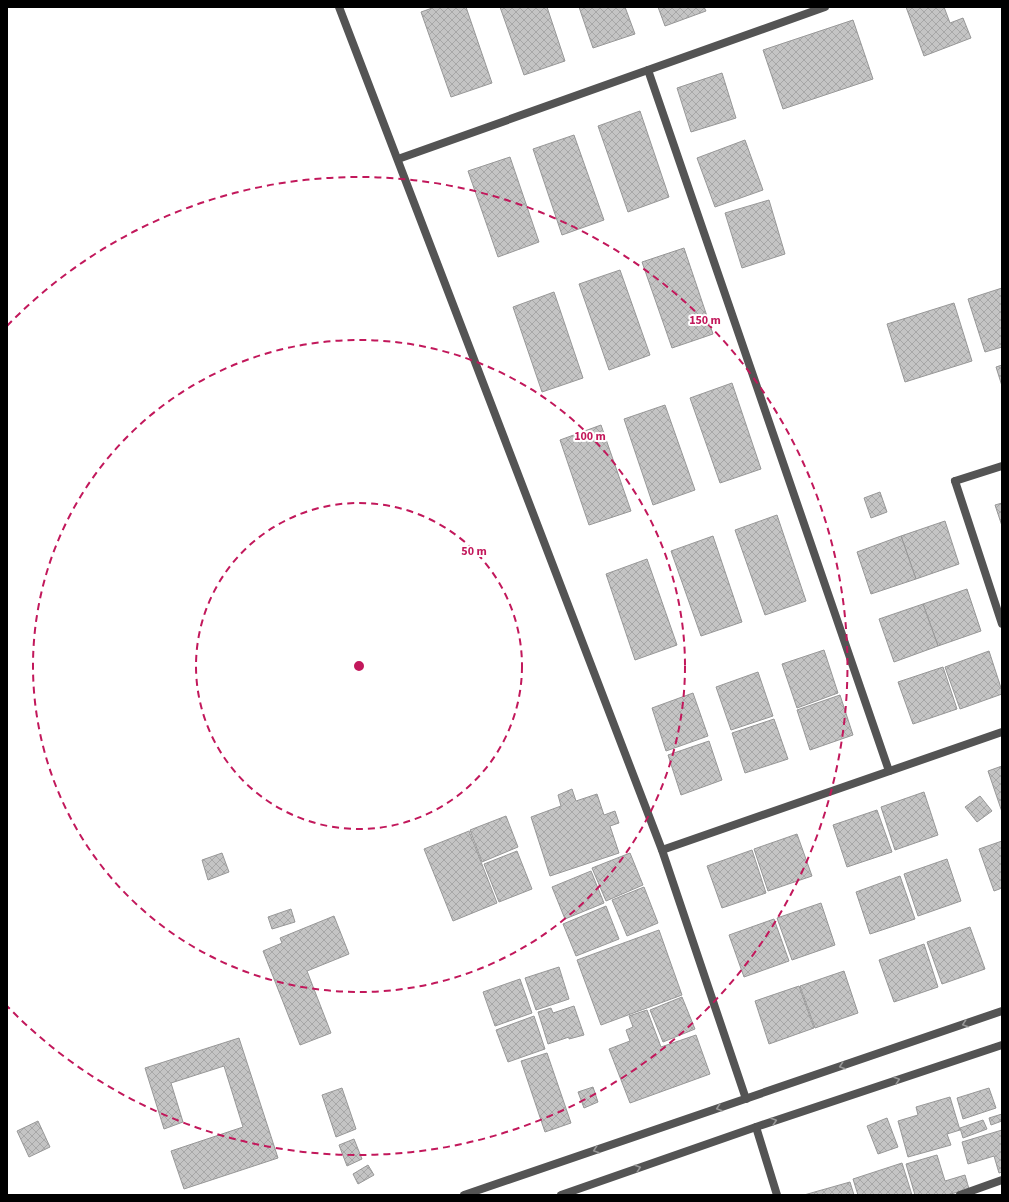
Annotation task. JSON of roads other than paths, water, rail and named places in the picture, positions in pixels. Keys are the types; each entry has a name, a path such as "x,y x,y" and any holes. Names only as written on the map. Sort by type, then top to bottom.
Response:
{"street":[{"path":"340,7 662,850 746,1099"},
{"path":"398,159 825,7"},
{"path":"648,70 888,771"},
{"path":"1002,466 955,482 1002,624"},
{"path":"662,850 1002,732"},
{"path":"464,1195 1002,1011"},
{"path":"561,1195 756,1127 1002,1045"},
{"path":"756,1127 777,1195"},
{"path":"960,1195 1002,1180"}]}
